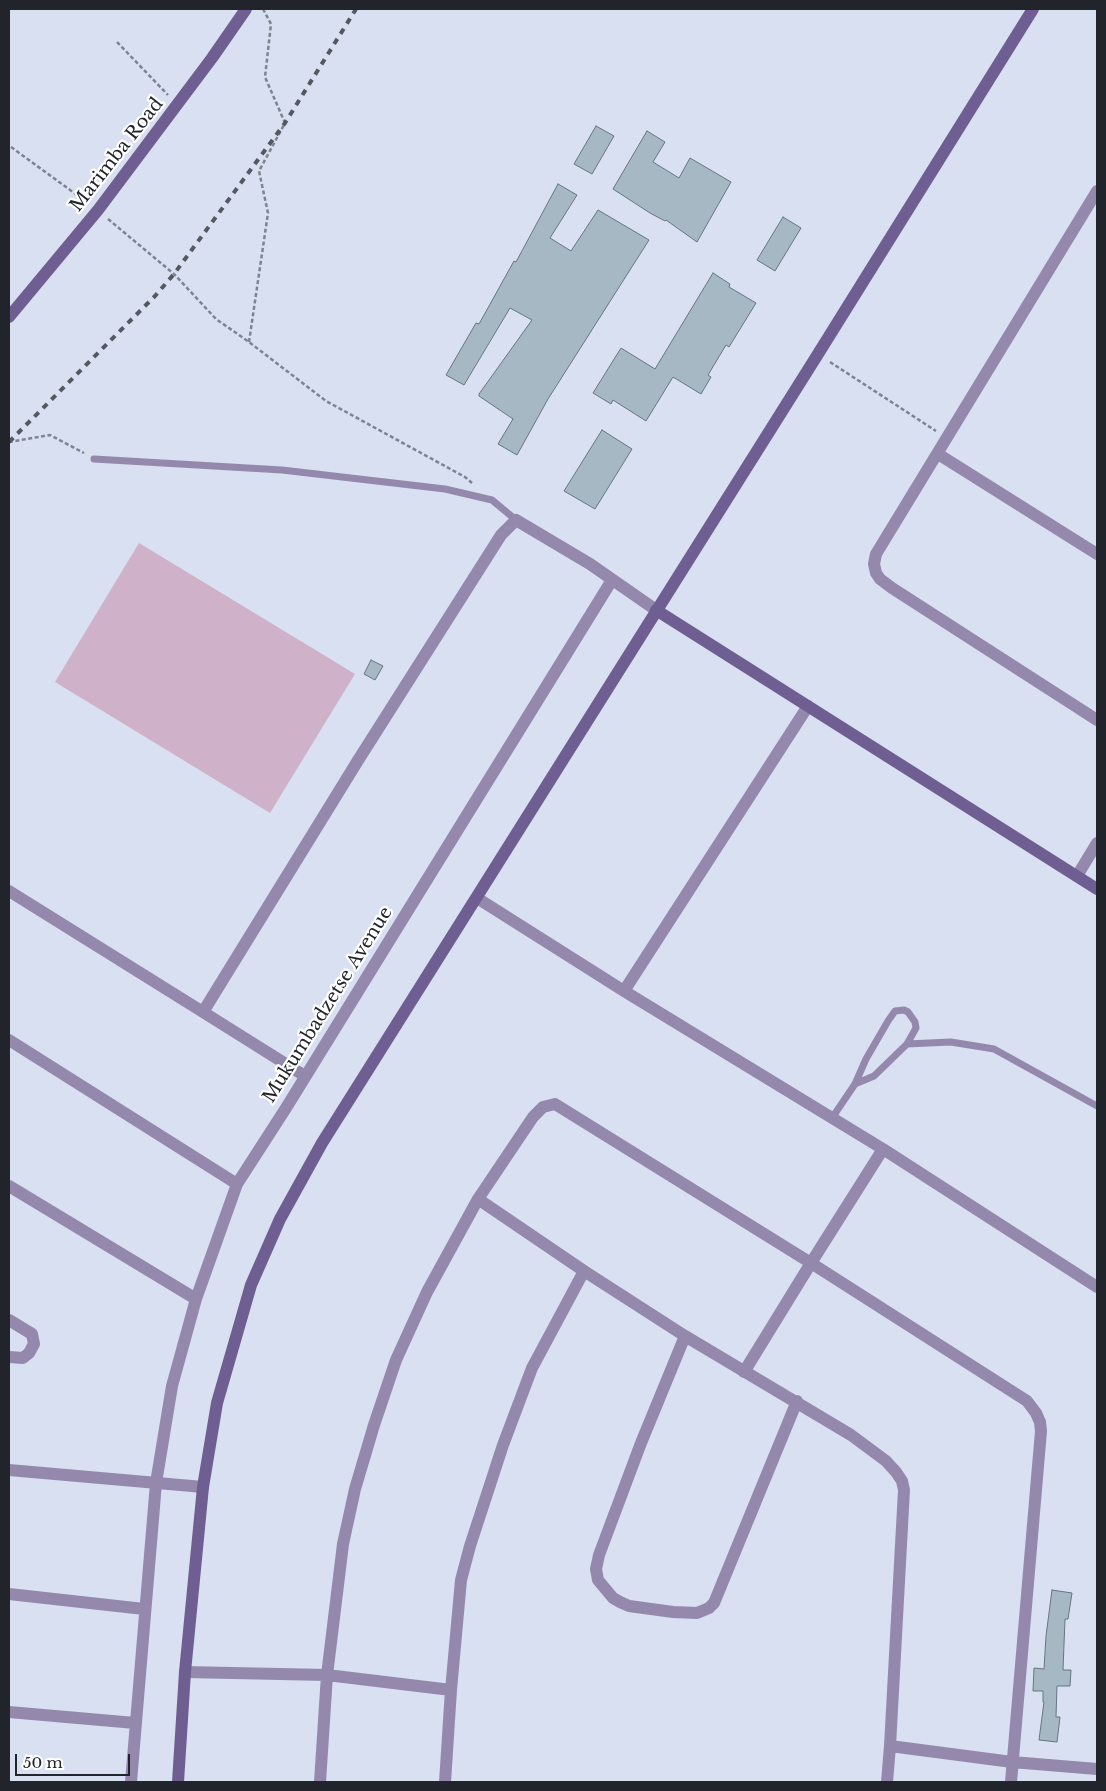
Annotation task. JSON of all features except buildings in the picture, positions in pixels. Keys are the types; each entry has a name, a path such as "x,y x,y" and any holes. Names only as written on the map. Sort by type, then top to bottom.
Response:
{"street":[{"name":"Marimba Road","path":"9,317 98,210 178,105 246,9"},
{"path":"178,1782 185,1672 203,1487 218,1403 251,1285 265,1251 288,1204 322,1143 1033,9"},
{"path":"1097,192 876,554 874,564 880,579 892,588 1097,720"},
{"path":"938,454 1097,554"},
{"path":"203,1012 457,602 493,546 516,520 590,564 656,610 1097,889"},
{"name":"Mukumbadzetse Avenue","path":"131,1782 156,1483 172,1386 196,1299 237,1184 612,580"},
{"path":"624,991 808,706"},
{"path":"1077,876 1097,844"},
{"path":"9,891 305,1076"},
{"path":"477,898 624,991 883,1149 1097,1287"},
{"path":"9,1040 237,1184"},
{"path":"320,1782 327,1675 343,1544 355,1489 396,1360 427,1292 478,1199 532,1117 544,1107 555,1104 811,1263 1027,1401 1036,1413 1040,1422 1011,1782"},
{"path":"744,1372 883,1149"},
{"path":"9,1186 196,1299"},
{"path":"478,1199 584,1271 685,1336 851,1434 886,1461 896,1472 902,1481 904,1490 887,1782"},
{"path":"445,1782 461,1580 481,1508 532,1368 584,1271"},
{"path":"9,1320 32,1334 34,1344 24,1358 9,1356"},
{"path":"685,1336 641,1443 599,1555 596,1568 598,1580 613,1598 629,1606 697,1613 709,1608 714,1603 796,1401"},
{"path":"9,1470 203,1487"},
{"path":"9,1594 144,1609"},
{"path":"185,1672 327,1675 451,1690"},
{"path":"9,1712 135,1723"},
{"path":"890,1746 1012,1762 1097,1769"}],"lane":[{"path":"94,459 282,470 444,489 492,500 516,520"},
{"path":"832,1118 855,1084 866,1059 895,1011 904,1010 908,1012 915,1022 916,1028 907,1044 874,1076 855,1084"},
{"path":"907,1044 951,1042 994,1049 1097,1106"}],"path":[{"path":"249,342 268,213 259,171 285,123 265,76 270,24 263,9"},
{"path":"117,42 178,105"},
{"path":"11,147 98,210 174,274 216,318 326,401 465,477 492,500"},
{"path":"818,354 947,438"},
{"path":"9,442 50,435 94,459"}],"shaded area":[{"path":"139,543 355,674 270,813 55,682"}],"railway":[{"path":"9,442 155,296 174,274 285,123 356,9"}]}
